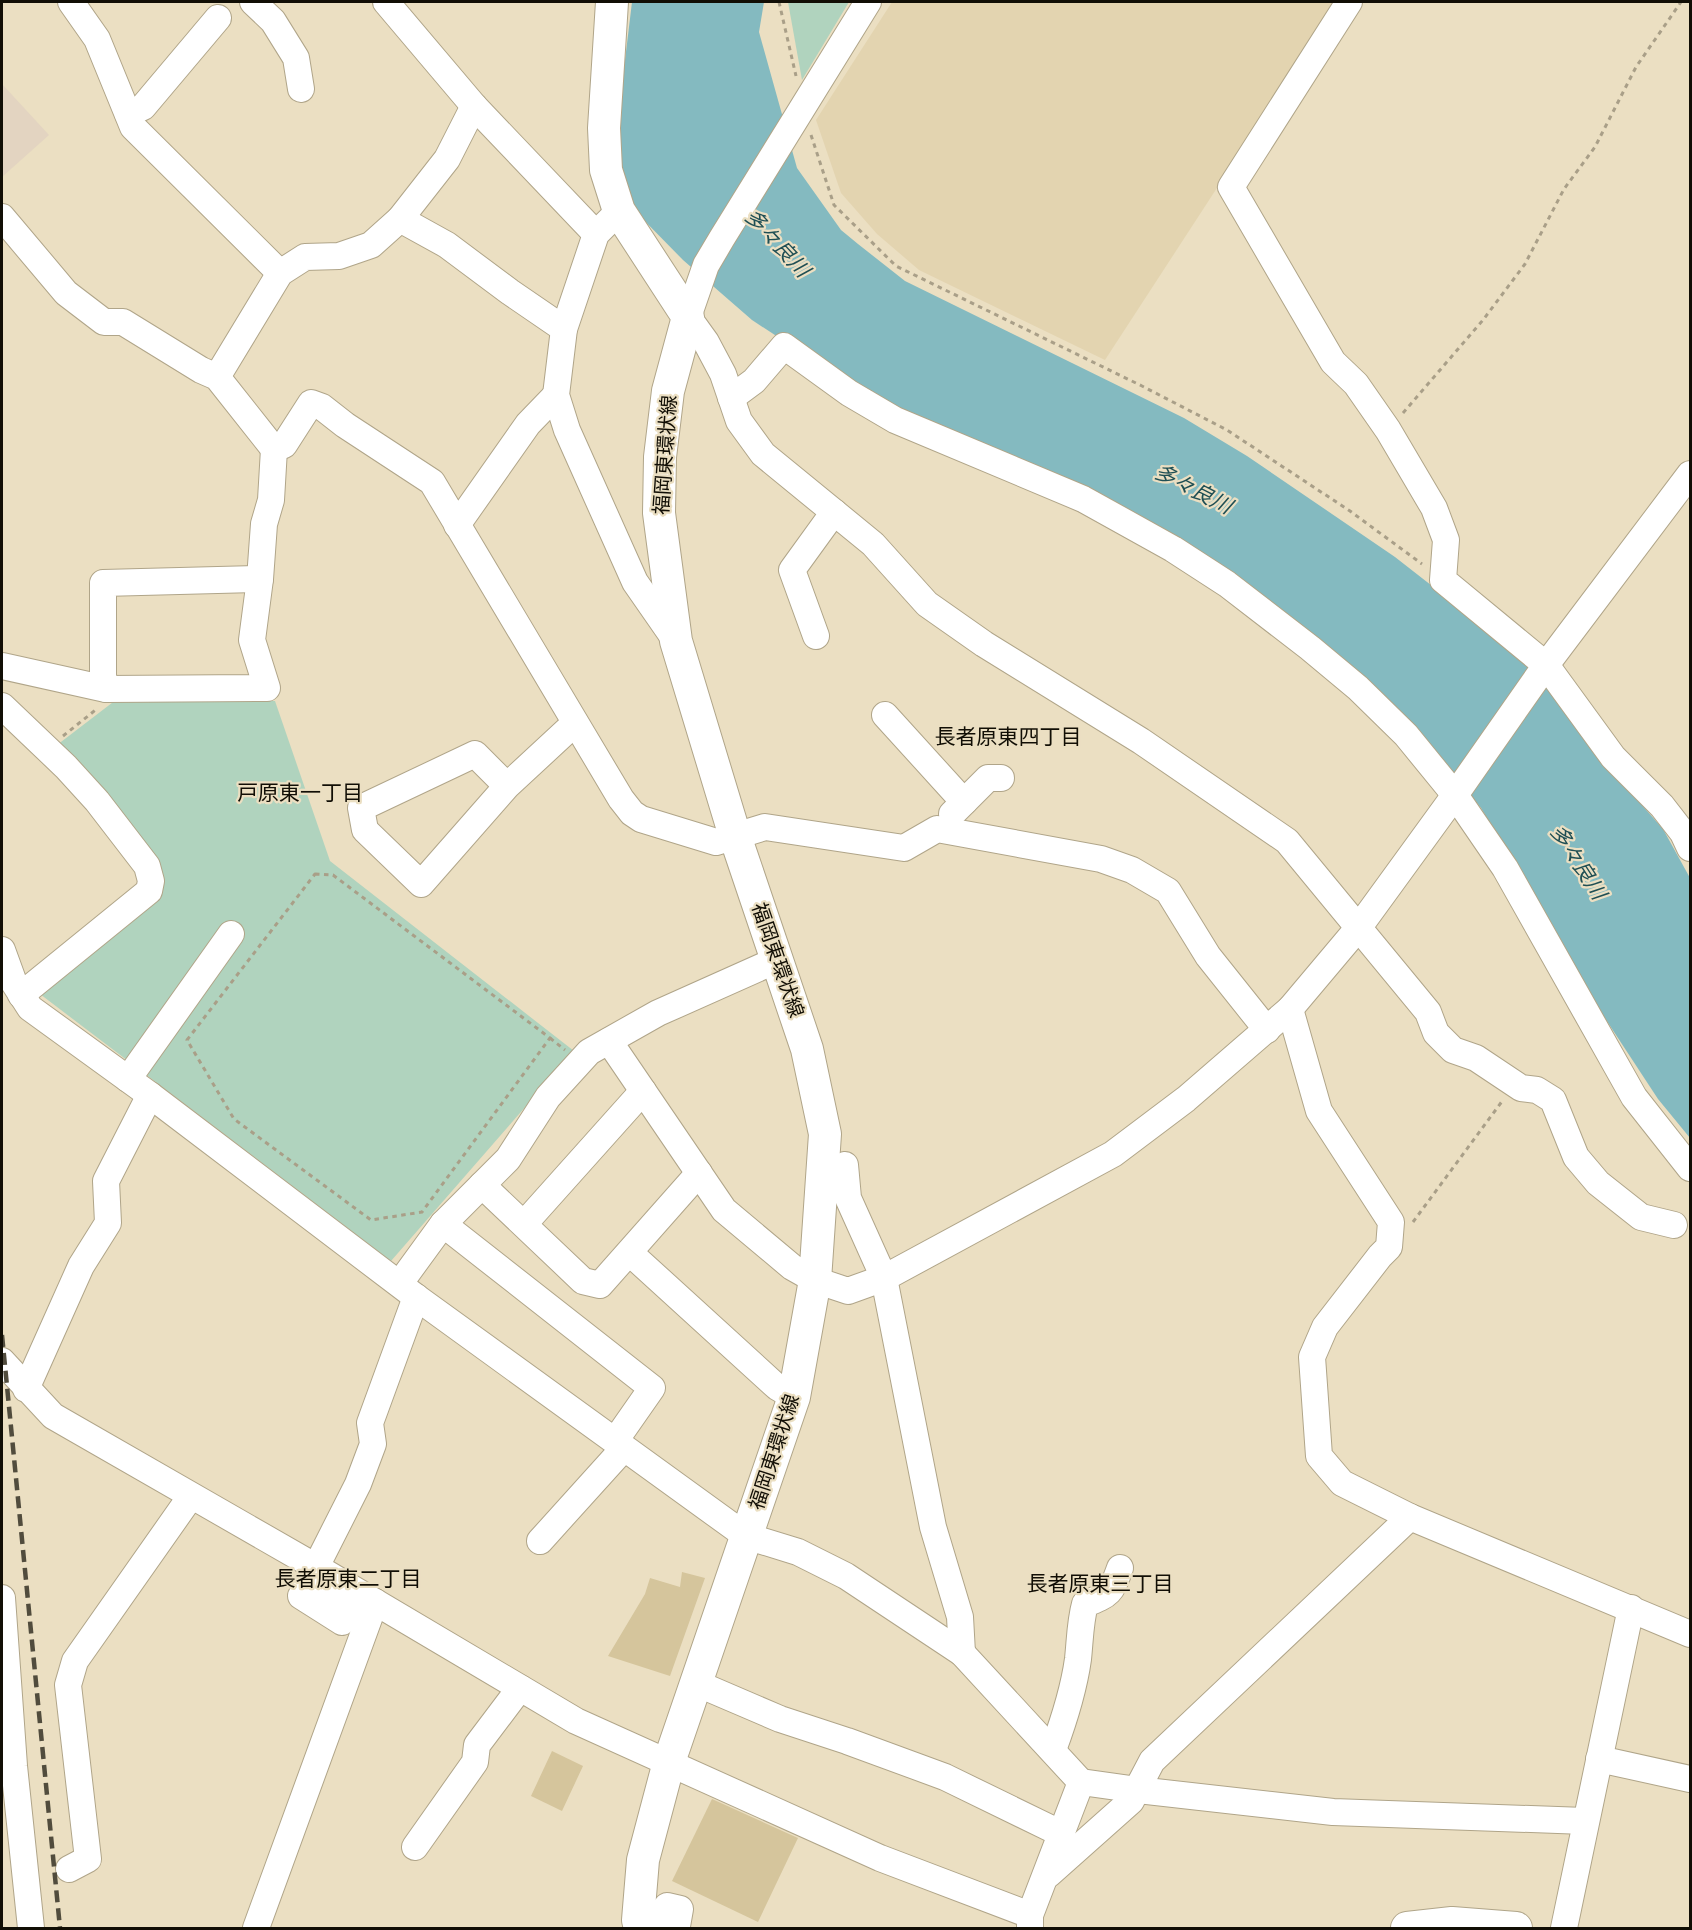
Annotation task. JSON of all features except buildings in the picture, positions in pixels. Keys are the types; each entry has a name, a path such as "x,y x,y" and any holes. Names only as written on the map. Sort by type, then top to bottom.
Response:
{"main road":[{"path":"612,2 604,128 606,170 619,211 688,317"},
{"name":"福岡東環状線","path":"639,1920 643,1860 669,1762 794,1397 815,1280 825,1134 807,1049 735,836 676,641 659,513 660,458 668,391 688,317"},
{"path":"1407,1929 1452,1923 1516,1929"}],"street":[{"path":"71,2 97,39 133,127 280,273"},
{"path":"253,2 273,21 296,58 301,88"},
{"path":"386,2 474,106 596,234"},
{"path":"868,2 801,106 722,238 699,282 688,317 706,342 723,374 739,421 763,454 873,544 927,604 984,644 1141,741 1287,841 1428,1012 1436,1033 1453,1050 1476,1058 1521,1088 1537,1090 1553,1100 1576,1157 1598,1183 1641,1217 1674,1225"},
{"path":"1349,2 1231,187 1333,362 1356,384 1388,430 1434,508 1446,540 1443,580 1546,665 1613,757 1662,806 1683,833 1690,848"},
{"path":"128,114 143,107 218,18"},
{"path":"217,377 280,273 305,257 339,256 371,246 400,219 447,159 474,106"},
{"path":"619,211 596,234 564,329 556,395 567,430 635,582 676,641"},
{"path":"2,217 66,293 104,322 123,322 201,370 217,377 274,449 271,500 264,524 252,640 267,688 106,689 2,666"},
{"path":"400,219 447,245 564,329"},
{"path":"731,398 754,381 784,346 849,393 895,420 1083,499 1173,549 1227,584 1310,648 1358,688 1406,735 1455,795 1505,868 1634,1097 1690,1168"},
{"path":"457,525 528,424 556,395"},
{"path":"274,449 284,444 310,403 322,407 345,425 432,482 621,799 632,813 641,819 716,842 765,827 904,848 937,829 988,778 1001,778"},
{"path":"609,1041 724,1210 792,1267 815,1280 849,1291 884,1278 1113,1154 1186,1099 1290,1009 1359,927 1546,665 1690,474"},
{"path":"816,636 792,570 834,512"},
{"path":"106,689 103,583 260,579"},
{"path":"2,706 97,801 147,866 151,881 149,891 21,994"},
{"path":"885,715 964,802"},
{"path":"507,786 475,754 361,808 365,830 421,884 507,786 575,723"},
{"path":"937,829 1101,859 1132,870 1168,891 1208,956 1267,1030"},
{"path":"128,1079 231,934"},
{"path":"2,950 14,983 30,1008 619,1445 746,1536 798,1552 846,1576 962,1653 1081,1782 1333,1812 1585,1821"},
{"path":"316,1567 358,1484 373,1444 370,1423 408,1290 443,1224 508,1159 548,1097 590,1052 658,1013 778,959"},
{"path":"1290,1009 1319,1111 1391,1222 1389,1247 1324,1327 1312,1357 1319,1456 1342,1484 1410,1517 1690,1634"},
{"path":"524,1224 643,1091"},
{"path":"26,1389 81,1266 108,1223 106,1181 150,1095"},
{"path":"845,1165 848,1198 884,1278 933,1527 960,1617 962,1653"},
{"path":"482,1185 583,1281 600,1285 699,1173"},
{"path":"443,1224 652,1388 619,1445 540,1541"},
{"path":"630,1253 777,1387 794,1397"},
{"path":"2,1362 52,1416 316,1567 338,1586 375,1602 576,1721 880,1858 1030,1922 1081,1782"},
{"path":"69,1869 88,1859 68,1685 75,1661 191,1496"},
{"path":"1045,1877 1131,1801 1152,1761 1410,1517"},
{"path":"1053,1750 1078,1662 1085,1604 1107,1595 1113,1587 1120,1568"},
{"path":"2,1598 11,1824 31,1929"},
{"path":"256,1929 375,1602"},
{"path":"1564,1929 1631,1608"},
{"path":"696,1683 780,1719 847,1741 945,1778 1062,1834"},
{"path":"415,1847 475,1762 477,1745 520,1688"},
{"path":"1599,1759 1690,1779"}],"path":[{"path":"779,2 794,64 801,106 834,205 896,266 1227,430 1350,511 1443,580"},
{"path":"1388,430 1483,320 1525,264 1564,189 1595,147 1636,67 1681,2"},
{"path":"47,749 106,701 106,689"},
{"path":"315,874 333,875 550,1038 422,1212 371,1220 234,1119 187,1040 315,874"},
{"path":"1389,1247 1407,1230 1515,1084"}],"shaded area":[{"path":"892,2 1338,2 1105,360 919,270 877,234 841,193 816,120"},
{"path":"2,84 49,135 2,177"}],"green space":[{"path":"788,2 849,2 802,80"},
{"path":"121,696 275,701 330,861 574,1051 391,1261 36,991 159,889 57,745"}],"water":[{"name":"多々良川","path":"632,2 764,2 759,32 797,168 841,230 905,281 1184,418 1247,456 1395,557 1500,639 1552,690 1626,787 1663,829 1690,878 1690,1138 1658,1099 1595,1003 1481,808 1444,762 1381,697 1297,622 1196,553 860,391 752,320 683,260 631,207 620,161 622,85"}],"railway":[{"path":"2,1335 60,1928"}],"district":[{"name":"長者原東四丁目","path":"1008,737"},
{"name":"戸原東一丁目","path":"300,793"},
{"name":"長者原東二丁目","path":"348,1579"},
{"name":"長者原東三丁目","path":"1100,1584"}]}
